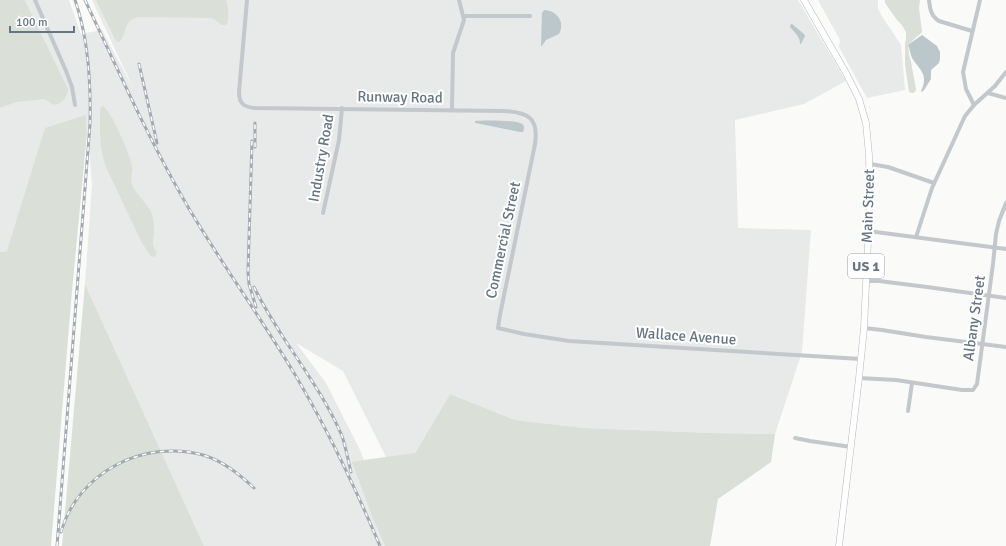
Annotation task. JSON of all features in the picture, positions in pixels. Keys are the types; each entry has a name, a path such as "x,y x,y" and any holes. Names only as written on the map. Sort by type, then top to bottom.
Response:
{"main road":[{"name":"Main Street","path":"804,0 846,73 859,99 866,123 870,164 870,198 864,328 839,546"}],"street":[{"path":"34,0 70,80 76,104"},
{"name":"Runway Road","path":"248,0 239,92 241,102 247,107 515,111 530,118 537,132 536,144"},
{"path":"452,110 453,53 463,23 459,0"},
{"path":"929,0 930,10 939,21 972,31"},
{"path":"974,105 966,89 963,68 980,0"},
{"path":"463,16 530,16"},
{"path":"916,237 934,183 960,125 974,105 995,86 1006,72"},
{"path":"988,93 1006,98"},
{"name":"Industry Road","path":"323,213 339,140 342,108"},
{"name":"Commercial Street","path":"511,332 498,328 536,144"},
{"path":"870,164 888,167 934,183"},
{"name":"Albany Street","path":"912,383 973,390 977,384 996,234 1006,203"},
{"path":"868,231 1006,249"},
{"path":"866,281 1006,298"},
{"path":"864,328 1006,347"},
{"name":"Wallace Avenue","path":"511,332 569,341 861,358"},
{"path":"859,378 896,380 912,383 908,411"},
{"path":"795,438 851,446"}],"shaded area":[{"path":"0,0 69,0 81,34 102,30 134,90 92,0 798,0 846,81 804,104 735,120 738,228 811,230 802,352 775,434 584,428 515,420 450,394 398,481 343,371 296,343 326,383 360,450 399,546 204,546 85,284 92,184 86,116 7,251 0,252"},
{"path":"0,0 25,0 68,89 65,98 58,104 52,104 43,99 16,102 0,108"},
{"path":"96,0 226,0 228,20 226,25 222,25 210,18 138,17 129,22 123,37 119,42 116,41"},
{"path":"818,0 878,0 878,8 881,15 901,45 905,90 867,98 839,47 840,40"},
{"path":"885,0 920,0 919,8 922,32 908,45 916,89 915,92 912,93 909,92 905,64 906,32 885,3"},
{"path":"544,10 556,14 560,21 561,30 559,34 546,40 541,47 542,13"},
{"path":"791,24 805,36 801,44 798,37 790,27"},
{"path":"922,35 937,46 940,52 940,59 939,63 931,70 931,79 922,92 924,78 920,69 912,58 908,45"},
{"path":"103,106 116,125 128,153 132,166 131,182 137,193 152,213 154,227 153,244 157,253 154,257 151,256 142,243 105,165 101,147 100,132 100,108"},
{"path":"86,115 87,133 71,302 51,546 0,546 0,252 7,251 45,128"},
{"path":"492,120 514,122 522,124 524,129 523,132 520,132 475,123 475,121"},
{"path":"85,284 204,546 62,546"},
{"path":"450,394 515,420 584,428 775,434 771,462 718,499 710,546 385,546 352,462 415,453"}],"railway":[{"path":"57,546 90,124 88,61 83,30 75,0"},
{"path":"85,0 134,105 174,182 201,228 281,352 318,415 361,502 380,546"},
{"path":"139,64 157,143"},
{"path":"255,123 255,147"},
{"path":"252,141 248,272 249,284 256,307"},
{"path":"254,287 260,300 283,337 315,385 336,423 342,436 351,472"},
{"path":"61,532 70,511 82,492 98,477 116,465 137,457 158,452 181,451 203,455 230,468 254,488"}]}
